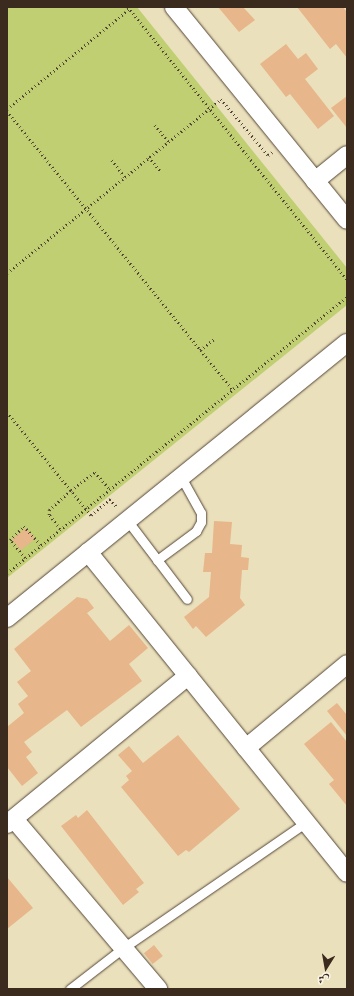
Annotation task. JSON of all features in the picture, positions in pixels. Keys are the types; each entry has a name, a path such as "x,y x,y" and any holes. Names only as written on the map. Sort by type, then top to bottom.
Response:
{"street":[{"path":"174,7 347,220"},
{"path":"315,181 347,155"},
{"path":"7,618 347,343"},
{"path":"88,552 347,874"},
{"path":"246,748 347,664"},
{"path":"158,989 11,822 188,676"}],"lane":[{"path":"157,560 196,530 201,522 201,513 181,477"},
{"path":"127,520 187,599"},
{"path":"70,989 123,948 306,822"}],"path":[{"path":"233,391 7,110 129,8 347,279"},
{"path":"7,273 221,99 268,155 283,142"},
{"path":"155,125 168,141"},
{"path":"149,157 161,172"},
{"path":"112,160 125,177"},
{"path":"7,572 233,391 347,297"},
{"path":"200,350 214,339"},
{"path":"7,412 91,515 110,499 127,520"},
{"path":"60,529 49,515 49,510 71,490 95,472 110,489"},
{"path":"25,558 10,540 24,526 41,545"}],"green space":[{"path":"7,7 137,7 347,268 347,305 7,578"}],"building":[{"path":"218,7 243,7 255,20 239,32"},
{"path":"297,7 343,7 347,12 347,58 336,44 330,49"},
{"path":"286,44 298,59 306,53 318,69 305,79 334,116 318,129 290,94 286,97 260,64"},
{"path":"347,96 347,128 331,108"},
{"path":"214,521 232,522 230,544 242,545 241,557 249,558 248,570 242,570 240,598 245,605 206,637 196,626 193,629 184,617 209,597 211,572 203,572 205,553 212,553"},
{"path":"26,528 35,539 21,550 12,539"},
{"path":"77,597 87,599 94,608 87,613 110,641 129,625 148,648 129,664 142,681 81,727 67,710 24,742 32,752 26,757 38,773 22,786 7,767 7,727 24,713 18,704 28,696 17,682 31,671 14,649"},
{"path":"337,703 347,715 347,736 327,711"},
{"path":"331,722 347,742 347,806 329,784 334,780 304,744"},
{"path":"178,735 240,809 189,852 186,850 178,856 121,787 129,780 126,776 132,771 118,755 129,746 143,763"},
{"path":"87,810 144,883 136,889 139,892 123,905 61,826 76,815 78,818"},
{"path":"7,877 33,908 7,929"},
{"path":"154,945 163,956 153,964 144,953"}]}
